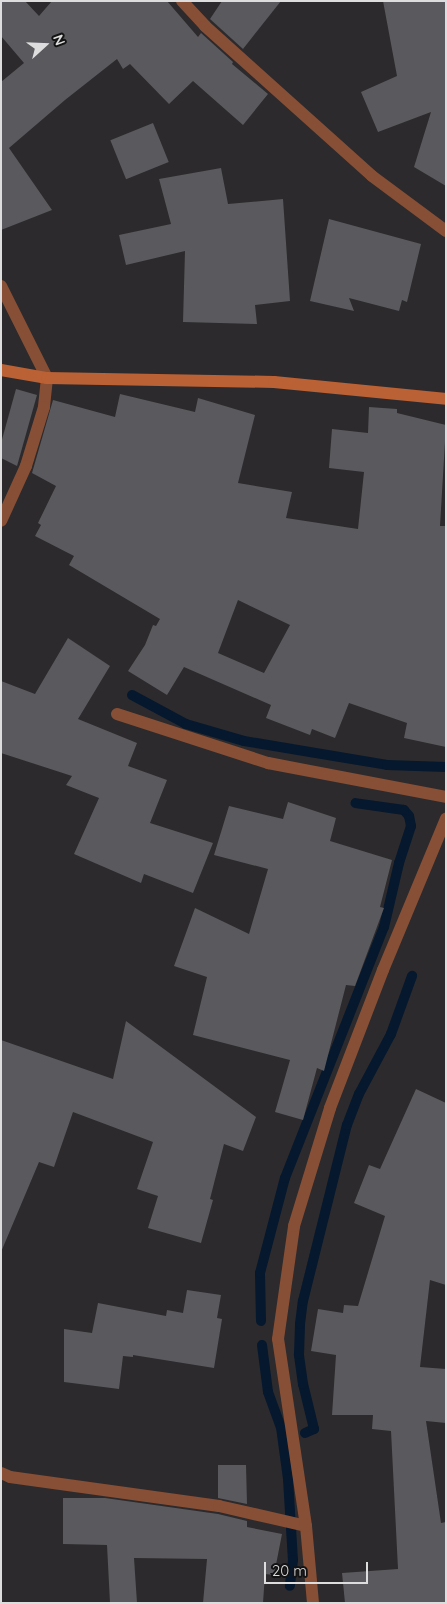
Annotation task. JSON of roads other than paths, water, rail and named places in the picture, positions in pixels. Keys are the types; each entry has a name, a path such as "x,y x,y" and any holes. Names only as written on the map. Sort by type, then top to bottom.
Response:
{"main road":[{"path":"1,370 47,378 274,382 446,399"}],"street":[{"path":"182,1 205,26 372,176 446,231"},
{"path":"1,286 47,378 44,407 26,466 1,521"},
{"path":"117,714 268,763 446,797"},
{"path":"313,1603 306,1526 278,1339 294,1226 330,1108 382,970 446,819"},
{"path":"1,1473 10,1477 219,1506 306,1526"}],"waterway":[{"path":"132,695 186,724 244,741 387,765 446,767"},
{"path":"261,1321 260,1273 285,1178 384,927 399,863 411,826 409,816 404,810 355,803"},
{"path":"305,1433 314,1429 303,1384 299,1354 303,1301 347,1125 359,1094 391,1034 412,976"},
{"path":"262,1345 268,1392 281,1427 288,1479 293,1560 290,1586"}]}
